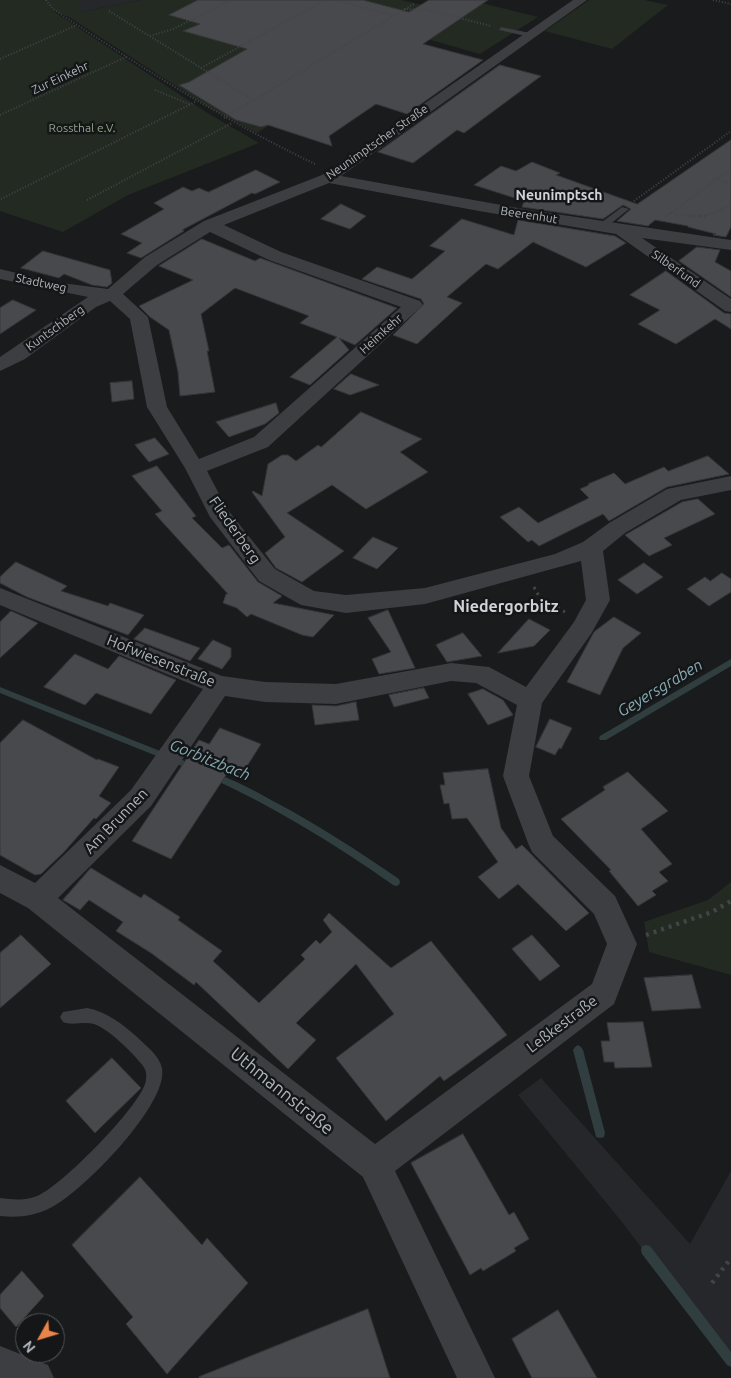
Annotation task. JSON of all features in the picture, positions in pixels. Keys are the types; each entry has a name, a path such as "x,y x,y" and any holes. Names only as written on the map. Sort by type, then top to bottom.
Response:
{"street":[{"name":"Neunimptscher Straße","path":"112,294 151,262 210,225 331,175 530,36 577,0"},
{"name":"Beerenhut","path":"331,175 455,204 641,234 731,245"},
{"name":"Heimkehr","path":"195,468 261,442 414,306 276,256 210,225"},
{"name":"Silberfund","path":"620,230 731,307"},
{"name":"Stadtweg","path":"0,274 32,283 86,292 112,294"},
{"name":"Kuntschberg","path":"0,365 18,355 90,303 112,294"},
{"name":"Fliederberg","path":"112,294 139,317 157,407 195,468 218,512 244,548 267,575 309,599 346,604 426,596 562,560 591,548"},
{"path":"622,944 605,905 542,843 516,776 530,701 583,628 598,600 591,548 617,528 675,494 731,483"},
{"name":"Hofwiesenstraße","path":"0,596 219,685 264,692 336,694 451,672 480,674 530,701"},
{"name":"Am Brunnen","path":"38,899 141,798 219,685"},
{"name":"Uthmannstraße","path":"0,878 38,899 375,1165 476,1378"},
{"name":"Leßkestraße","path":"375,1165 603,994 622,944"},
{"path":"0,1364 35,1378"}],"lane":[{"path":"501,29 530,36"},
{"path":"601,227 624,209"},
{"path":"0,1207 15,1209 28,1207 42,1204 53,1197 116,1138 142,1106 154,1086 154,1069 144,1055 111,1025 96,1016 68,1017"}],"path":[{"path":"46,0 53,9 197,102 232,123 331,175"},
{"path":"150,36 174,29 231,0"},
{"path":"201,68 325,0"},
{"path":"335,0 393,16"},
{"path":"713,0 731,4"},
{"path":"224,118 414,4"},
{"path":"405,9 433,11 501,29"},
{"path":"109,11 253,100"},
{"path":"0,58 78,25"},
{"name":"Zur Einkehr","path":"0,115 126,57"},
{"path":"155,90 190,104"},
{"path":"1,199 197,102"},
{"path":"87,200 232,123"},
{"path":"624,209 642,193 731,132"},
{"path":"641,234 731,169"},
{"path":"713,178 731,184"},
{"path":"670,212 694,217 716,216 731,204"},
{"path":"525,570 540,598 567,614"},
{"path":"622,944 712,912 731,901"},
{"path":"712,1283 731,1258"}],"shaded area":[{"path":"51,0 141,0 65,15"},
{"path":"541,1078 690,1244 731,1171 731,1366 622,1222 518,1095"}],"green space":[{"name":"Rossthal e.V.","path":"0,0 78,0 80,12 141,0 402,0 450,12 469,0 538,17 480,54 413,35 257,133 210,108 69,17 50,9 209,114 259,143 128,195 63,232 0,211"},
{"path":"589,0 644,0 668,5 612,49 545,31"},
{"path":"731,882 731,975 649,952 644,922 708,900"}],"building":[{"path":"198,0 363,0 409,12 429,0 488,0 423,44 483,60 407,114 376,104 329,136 332,146 268,125 261,127 236,120 179,85 189,82 247,49 183,31 200,24 169,15"},
{"path":"500,65 541,76 464,133 457,130 413,163 378,152"},
{"path":"731,140 731,227 726,237 713,235 716,234 688,226 655,220 648,226 617,221 631,209 623,205 603,219 522,207 524,201 474,185 501,166 516,171 532,162 560,173 556,175 637,204"},
{"path":"256,170 280,182 255,194 252,193 182,230 184,231 141,258 127,253 142,243 121,234 164,209 154,203 183,187 192,191 199,188 208,192"},
{"path":"341,204 366,216 350,229 321,219"},
{"path":"462,219 514,235 518,220 615,236 626,243 586,267 533,242 498,269 486,264 447,297 462,303 417,344 393,335 424,304 421,299 362,279 377,267 412,279 445,251 430,246"},
{"path":"202,239 255,261 260,258 397,308 355,345 339,338 349,350 310,385 290,377 337,337 300,323 309,316 235,288 201,314 215,392 180,396 178,372 169,330 150,317 139,306 193,280 159,266"},
{"path":"697,247 720,250 715,262 731,271 731,297 679,261"},
{"path":"43,251 110,270 112,283 107,287 92,285 64,274 59,278 21,268"},
{"path":"666,271 724,313 731,314 731,329 715,319 676,344 638,324 660,310 630,295"},
{"path":"13,300 36,310 0,334 0,308"},
{"path":"351,374 379,385 350,395 334,389"},
{"path":"132,381 134,399 112,402 110,383"},
{"path":"276,403 279,413 265,424 229,437 216,422"},
{"path":"361,412 422,439 400,452 428,472 366,509 332,485 287,513 344,551 302,582 276,568 265,553 285,537 252,492 262,496 268,464 282,455 288,455 296,461 318,445 321,447"},
{"path":"155,438 169,454 149,462 135,445"},
{"path":"708,456 729,474 667,487 609,521 603,514 539,546 532,540 528,542 500,517 519,507 538,523 589,498 580,489 614,473 625,484 664,467 668,471"},
{"path":"157,466 196,516 192,518 222,548 229,545 258,582 282,596 273,603 334,615 313,637 302,635 251,614 247,617 237,608 223,603 226,594 228,594 155,514 162,511 132,476"},
{"path":"698,499 715,514 664,538 672,545 649,556 625,535 682,502"},
{"path":"373,537 398,548 377,569 353,558"},
{"path":"16,562 67,586 61,591 108,606 110,603 144,615 128,635 27,597 0,583 0,577"},
{"path":"644,563 663,577 637,594 618,580"},
{"path":"722,573 731,579 731,592 709,606 687,589 705,577 710,581"},
{"path":"388,610 415,668 379,674 372,659 391,652 368,618"},
{"path":"11,611 38,623 0,658 0,622"},
{"path":"614,617 641,633 623,648 600,695 567,682 594,632"},
{"path":"529,619 550,630 534,646 498,653"},
{"path":"145,628 200,648 190,661 134,639"},
{"path":"463,633 482,656 447,662 436,645"},
{"path":"213,640 231,648 231,657 222,669 198,659"},
{"path":"75,654 108,669 119,656 176,680 151,714 96,693 85,705 44,687"},
{"path":"424,688 429,698 394,707 389,695"},
{"path":"483,689 503,700 513,715 488,725 468,694"},
{"path":"356,702 359,720 315,725 312,705 336,706"},
{"path":"550,719 572,728 561,749 559,748 555,755 536,747"},
{"path":"23,720 97,760 119,767 99,796 111,803 96,819 94,818 64,852 41,874 35,875 0,855 0,743"},
{"path":"220,728 261,744 242,774 230,769 171,859 132,841 199,740 209,744"},
{"path":"488,769 501,828 516,849 522,845 589,913 566,931 518,884 499,899 478,877 498,862 467,818 452,819 449,803 444,804 440,785 445,785 443,773"},
{"path":"628,772 668,811 641,829 672,864 659,872 668,881 652,891 656,895 638,906 609,871 611,870 561,819 605,790 603,787"},
{"path":"91,868 141,898 144,894 180,917 178,920 222,951 213,961 259,1003 305,959 301,955 316,940 320,944 332,932 323,920 329,913 391,968 431,941 507,1035 444,1081 440,1076 386,1121 336,1058 394,1014 356,964 296,1023 316,1040 288,1069 196,982 194,985 151,953 116,931 123,922 89,900 80,910 63,900"},
{"path":"21,935 51,964 0,1008 0,953"},
{"path":"532,935 560,966 540,981 512,949"},
{"path":"692,975 701,1008 652,1011 644,978"},
{"path":"643,1022 652,1067 615,1068 614,1062 604,1062 601,1041 610,1041 607,1023"},
{"path":"112,1058 141,1088 95,1133 66,1101"},
{"path":"463,1134 509,1215 514,1212 529,1239 514,1248 516,1251 483,1271 481,1268 470,1275 411,1163"},
{"path":"140,1177 202,1245 207,1238 248,1283 167,1374 126,1324 133,1317 72,1245"},
{"path":"22,1271 44,1296 29,1313 15,1313 15,1326 0,1308 0,1295"},
{"path":"368,1309 390,1378 199,1378 199,1377"},
{"path":"558,1310 597,1378 532,1378 512,1339"}],"waterway":[{"name":"Geyersgraben","path":"603,738 731,662"},
{"name":"Gorbitzbach","path":"0,690 192,767"},
{"name":"Gorbitzbach","path":"214,776 308,824 396,882"},
{"name":"Gorbitzbach","path":"578,1050 600,1133"},
{"name":"Gorbitzbach","path":"646,1250 731,1361"}],"district":[{"name":"Neunimptsch","path":"559,195"},
{"name":"Niedergorbitz","path":"506,607"}]}
